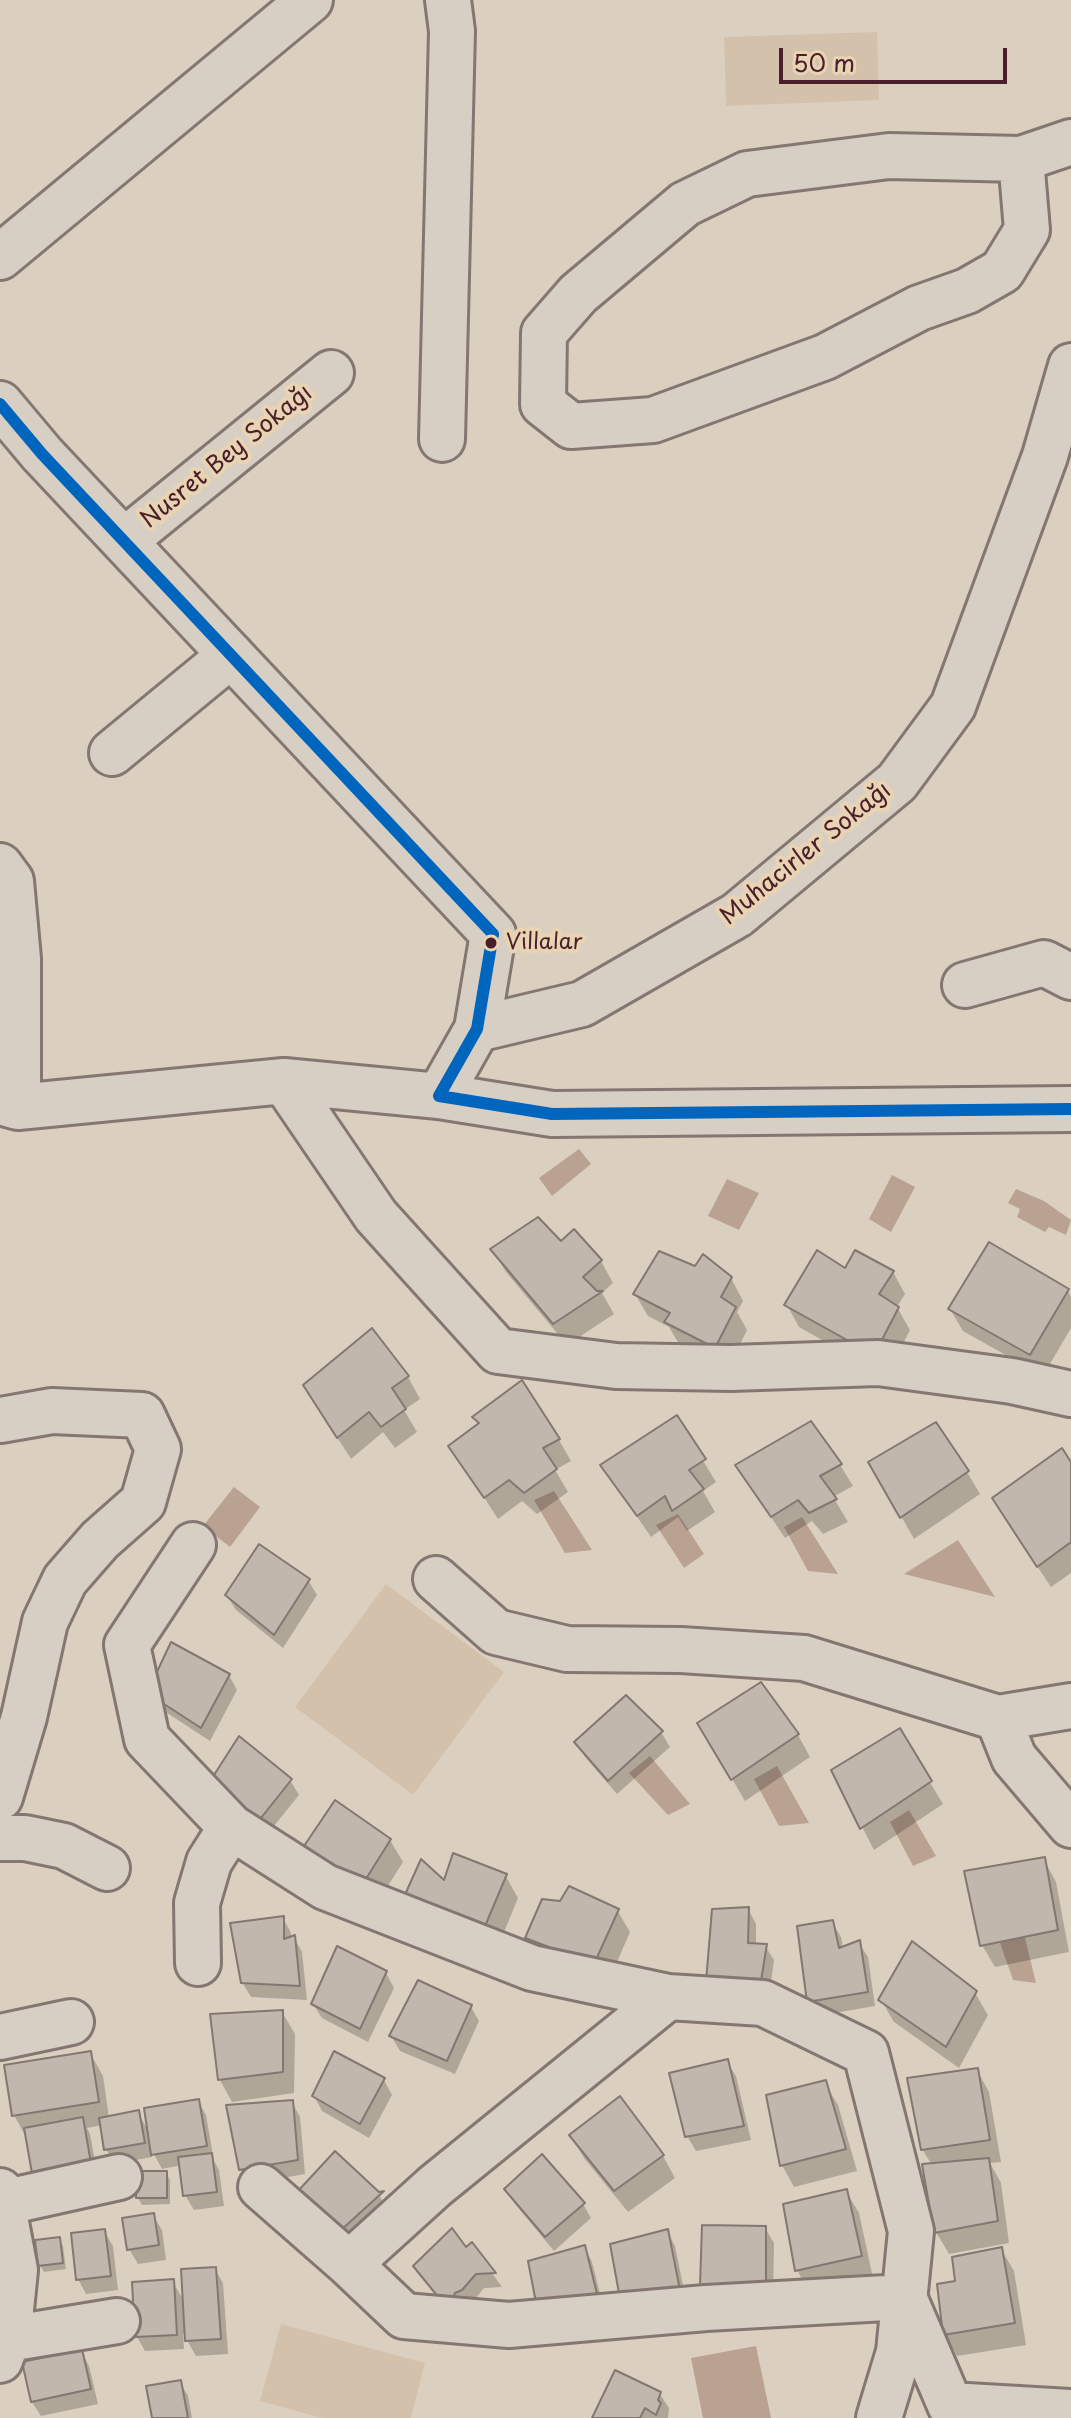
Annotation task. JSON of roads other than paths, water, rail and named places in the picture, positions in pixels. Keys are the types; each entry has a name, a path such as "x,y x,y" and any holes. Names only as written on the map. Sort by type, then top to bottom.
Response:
{"street":[{"path":"0,257 310,0"},
{"path":"442,439 452,31 448,0"},
{"path":"1021,159 1027,230 1002,271 967,291 919,308 825,357 653,420 571,426 543,404 544,333 578,294 685,204 747,174 889,156 1021,159 1071,142"},
{"name":"Muhacirler Sokağı","path":"477,1029 582,1004 737,915 897,782 953,706 1045,456 1071,366"},
{"name":"Nusret Bey Sokağı","path":"124,541 331,373"},
{"path":"0,404 42,454 493,934 477,1029 439,1096"},
{"path":"112,753 231,655"},
{"path":"0,866 11,881 18,959 9,1104 284,1081 439,1096 552,1114 1071,1109"},
{"path":"965,985 1044,963 1071,977"},
{"path":"284,1081 376,1216 498,1351 616,1366 731,1368 878,1363 1012,1381 1071,1394"},
{"path":"0,1420 52,1411 142,1415 158,1449 143,1502 100,1540 65,1580 45,1622 24,1717 0,1797"},
{"path":"193,1545 127,1645 147,1739 231,1827 325,1887 532,1968 668,1997 763,2003 866,2053 911,2231 899,2352 879,2418"},
{"path":"436,1579 496,1632 567,1649 681,1650 804,1658 998,1718 1071,1706"},
{"path":"998,1718 1014,1758 1071,1825"},
{"path":"198,1963 197,1903 209,1862 231,1827"},
{"path":"0,1838 25,1838 64,1846 107,1868"},
{"path":"349,2264 435,2186 668,1997"},
{"path":"0,2037 71,2022"},
{"path":"117,2321 4,2350 15,2270 1,2197 119,2177"},
{"path":"261,2187 404,2316 509,2325 706,2308 904,2297"},
{"path":"904,2297 950,2405 1071,2412"}],"place":[{"name":"Villalar","path":"491,943"}]}
